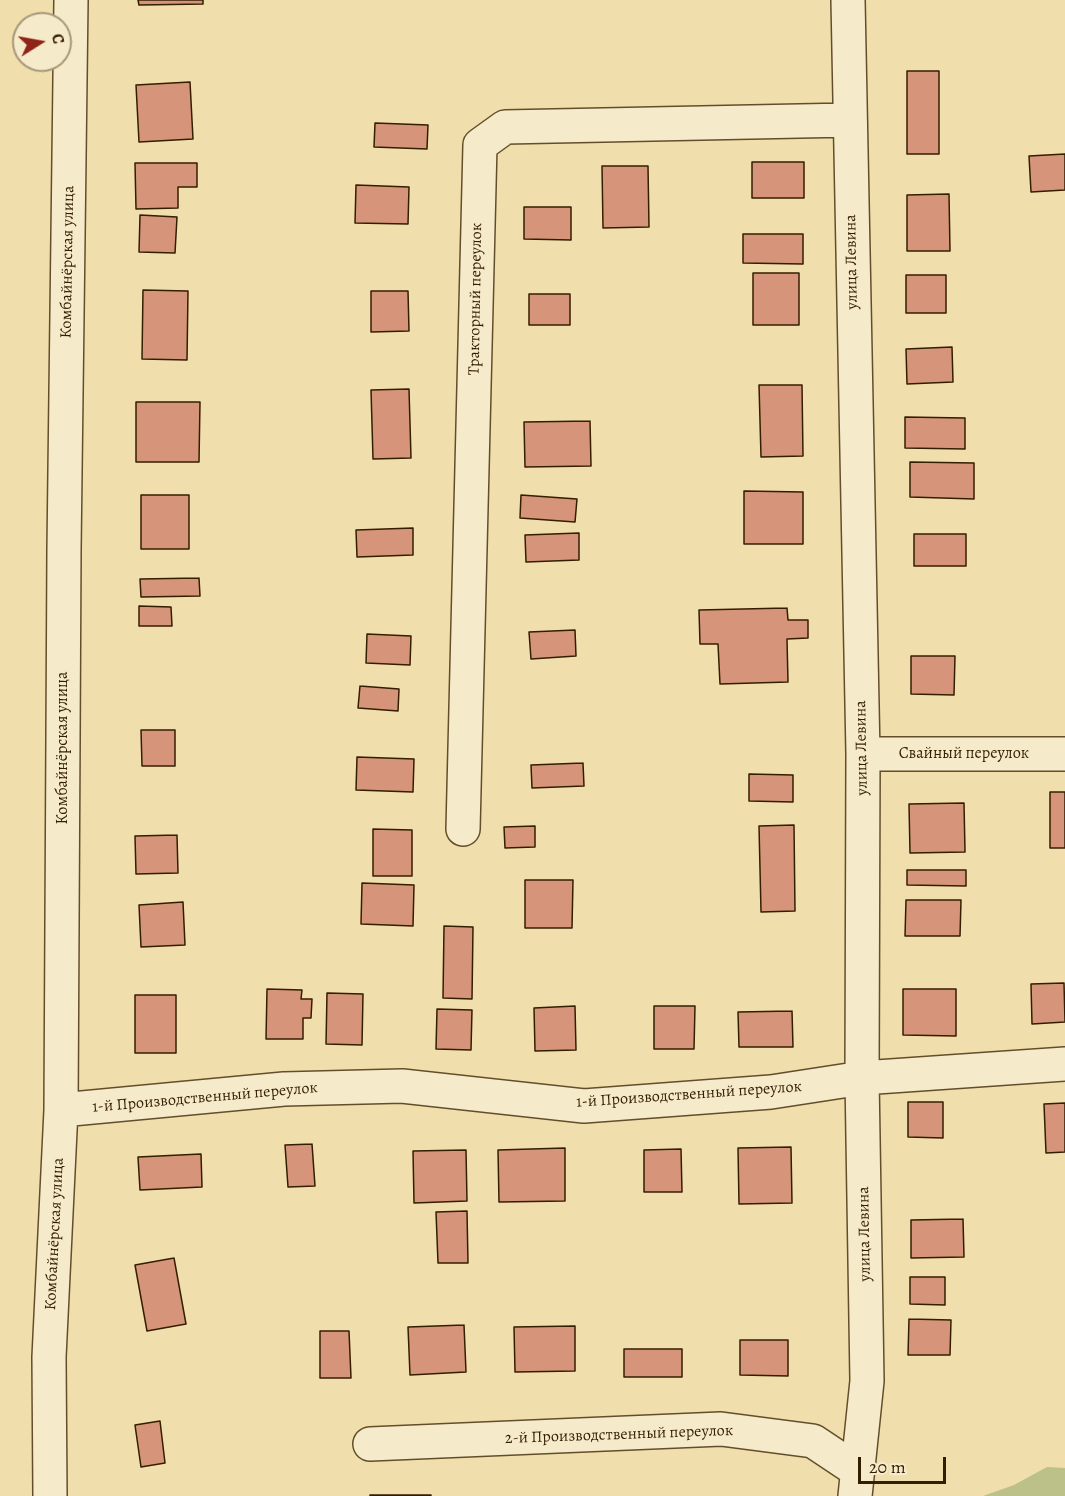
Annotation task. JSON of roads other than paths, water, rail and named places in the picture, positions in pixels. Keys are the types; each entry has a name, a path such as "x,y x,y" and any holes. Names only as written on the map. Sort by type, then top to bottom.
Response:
{"street":[{"name":"Комбайнёрская улица","path":"50,1496 49,1357 61,1110 64,550 71,0"},
{"name":"улица Левина","path":"848,0 863,754 862,1078 867,1381 857,1483"},
{"name":"Тракторный переулок","path":"464,829 480,145 505,128 849,120"},
{"name":"Свайный переулок","path":"863,754 1065,754"},
{"name":"1-й Производственный переулок","path":"61,1110 284,1089 402,1086 584,1106 771,1092 862,1078 1065,1064"},
{"name":"2-й Производственный переулок","path":"370,1444 721,1429 813,1441 857,1483"}]}
